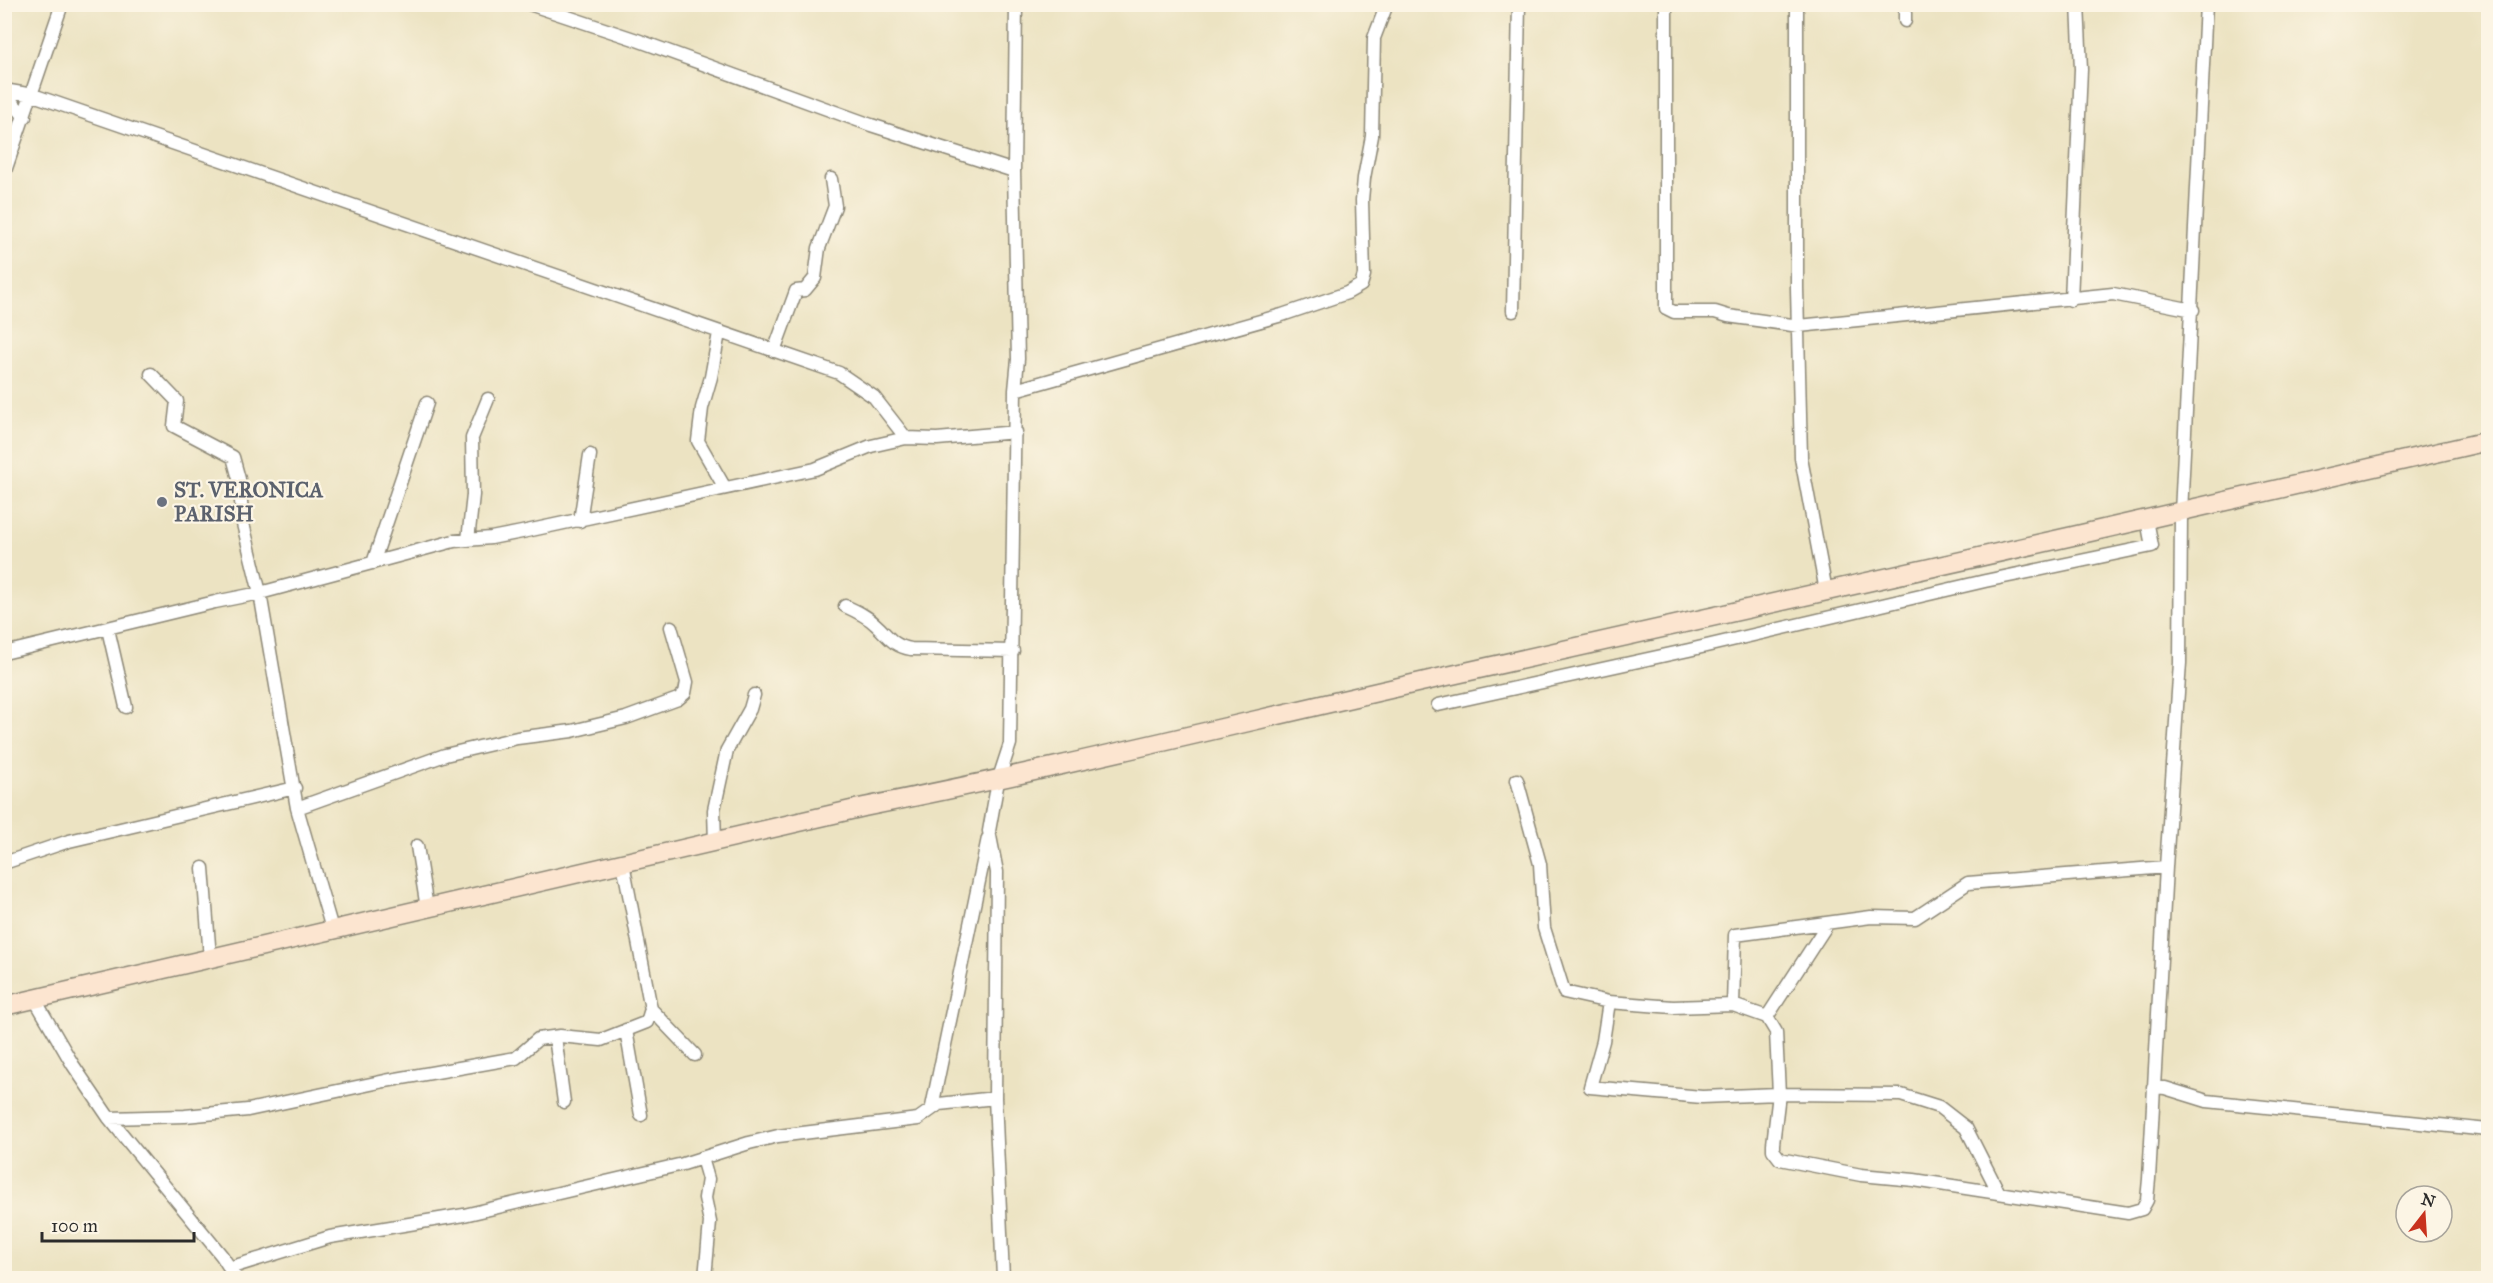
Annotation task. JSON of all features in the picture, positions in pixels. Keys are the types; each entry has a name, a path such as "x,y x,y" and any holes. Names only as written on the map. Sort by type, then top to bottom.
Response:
{"street":[{"path":"4,174 33,95 62,4"},
{"path":"932,1107 998,781 1010,744 1014,651 1018,359 1014,171 1016,4"},
{"path":"1016,390 1282,315 1347,293 1361,285 1365,275 1362,200 1372,136 1374,38 1387,4"},
{"path":"1513,311 1519,4"},
{"path":"1666,4 1666,308 1674,312 1715,312 1799,326 2113,294 2193,310"},
{"path":"1797,4 1797,288 1801,458 1826,591"},
{"path":"1905,4 1905,21"},
{"path":"2071,300 2081,69 2078,4"},
{"path":"1517,780 1540,864 1544,928 1564,992 1609,1002 1673,1006 1734,1005 1767,1017 1776,1032 1779,1094 1773,1150 1785,1161 1861,1175 2128,1213 2142,1209 2147,1200 2150,1179 2153,1087 2180,663 2181,513 2193,310 2206,4"},
{"path":"530,5 658,48 871,125 1014,171"},
{"path":"4,91 33,95 840,373 874,397 906,438"},
{"path":"4,91 25,117"},
{"path":"774,351 796,291 805,290 815,278 819,249 835,206 831,179"},
{"path":"719,333 711,377 702,408 698,441 725,488"},
{"path":"151,374 177,401 174,426 233,457 239,478 243,524 260,593 297,808 332,929"},
{"path":"468,540 473,495 472,438 488,399"},
{"path":"373,563 427,403"},
{"path":"4,653 260,593 454,541 491,538 580,521 815,469 871,446 906,438 937,439 1016,432"},
{"path":"7,1001 33,998 864,807 998,781 1362,695 2181,513 2488,441"},
{"path":"580,521 590,454"},
{"path":"1438,705 1985,581 2152,546 2147,520"},
{"path":"845,606 874,623 892,643 911,650 1014,651"},
{"path":"297,808 445,755 518,738 582,728 626,718 678,699 685,693 687,682 671,627"},
{"path":"108,629 126,707"},
{"path":"716,842 714,810 728,750 750,709 754,695"},
{"path":"4,863 69,841 295,788"},
{"path":"989,831 997,872 995,1098 1003,1278"},
{"path":"417,846 427,908"},
{"path":"109,1118 185,1116 248,1110 386,1081 516,1058 538,1039 587,1037 601,1040 647,1022 651,1009 623,863"},
{"path":"1734,1005 1735,935 1871,917 1915,918 1968,883 2166,867"},
{"path":"203,868 210,957"},
{"path":"1767,1017 1828,924"},
{"path":"33,998 73,1065 109,1118 232,1273 330,1237 464,1215 702,1158 778,1136 918,1119 939,1104 995,1098"},
{"path":"1609,1002 1604,1041 1590,1088 1702,1097 1779,1094 1901,1095 1939,1107 1966,1128 1999,1193"},
{"path":"651,1009 695,1055"},
{"path":"626,1030 641,1115"},
{"path":"555,1037 564,1102"},
{"path":"2153,1087 2165,1088 2207,1101 2488,1130"},
{"path":"702,1158 708,1179 705,1198 710,1222 705,1278"}],"place":[{"name":"ST. VERONICA PARISH","path":"162,502"}]}
